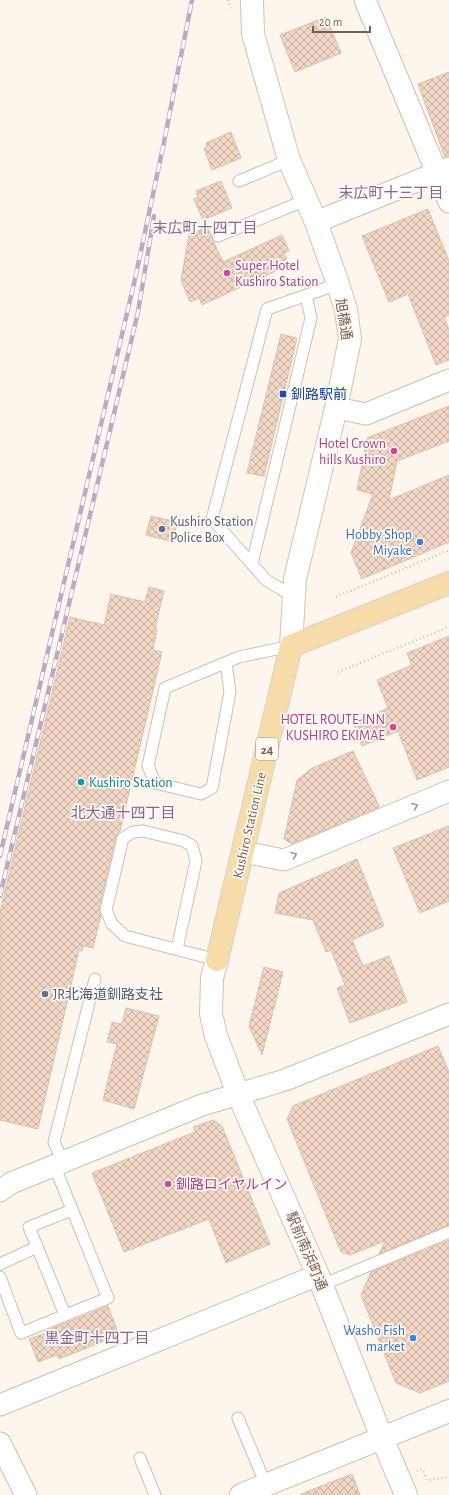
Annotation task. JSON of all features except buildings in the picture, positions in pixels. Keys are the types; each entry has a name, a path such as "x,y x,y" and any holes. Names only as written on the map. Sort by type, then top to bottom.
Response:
{"main road":[{"path":"291,646 449,583"},
{"name":"Kushiro Station Line","path":"217,960 291,646"}],"street":[{"name":"旭橋通","path":"252,0 253,34 290,160 316,222 338,284 346,310 350,339 336,408 295,579 291,646"},
{"path":"365,0 443,171 449,202"},
{"path":"316,222 443,171"},
{"path":"336,408 366,414 449,380"},
{"path":"243,852 284,860 449,791"},
{"name":"駅前南浜町通","path":"217,960 212,978 211,1014 216,1036 238,1094 320,1280 406,1495"},
{"path":"0,1191 11,1184 202,1105 285,1080 449,1014"},
{"path":"0,1405 320,1280"},
{"path":"241,1495 449,1411"},
{"path":"0,1443 26,1495"}],"lane":[{"path":"239,180 290,160"},
{"path":"218,236 306,200"},
{"path":"294,596 266,580 212,519 267,309 338,284"},
{"path":"252,564 311,318 306,296"},
{"path":"226,663 230,692 212,788 201,794 155,783 148,766 165,688 239,657 291,646"},
{"path":"177,949 196,861 192,846 184,841 143,831 133,832 123,838 106,910 112,924 125,936 217,960"},
{"path":"0,1277 22,1333 108,1298 72,1210 54,1142 94,979"},
{"path":"65,1316 29,1227 72,1210"},
{"path":"320,1280 449,1232"},
{"path":"0,1264 37,1247"},
{"path":"238,1418 266,1485"},
{"path":"140,1458 155,1495"}],"path":[{"path":"336,597 449,550"},
{"path":"338,672 449,627"},
{"path":"411,1473 422,1469 427,1480 449,1477"}],"railway":[{"path":"0,856 135,279 192,0"},
{"path":"0,896 138,312 154,216"}],"place":[{"name":"Super Hotel Kushiro Station","path":"227,273"},
{"name":"釧路駅前","path":"283,394"},
{"name":"Hotel Crown hills Kushiro","path":"394,451"},
{"name":"Kushiro Station Police Box","path":"162,529"},
{"name":"Hobby Shop Miyake","path":"420,542"},
{"name":"HOTEL ROUTE-INN KUSHIRO EKIMAE","path":"393,727"},
{"name":"Kushiro Station","path":"81,782"},
{"name":"JR北海道釧路支社","path":"45,994"},
{"name":"釧路ロイヤルイン","path":"168,1184"},
{"name":"Washo Fish market","path":"413,1338"}],"district":[{"name":"末広町十三丁目","path":"391,193"},
{"name":"末広町十四丁目","path":"205,228"},
{"name":"北大通十四丁目","path":"123,813"},
{"name":"黒金町十四丁目","path":"97,1338"}]}
